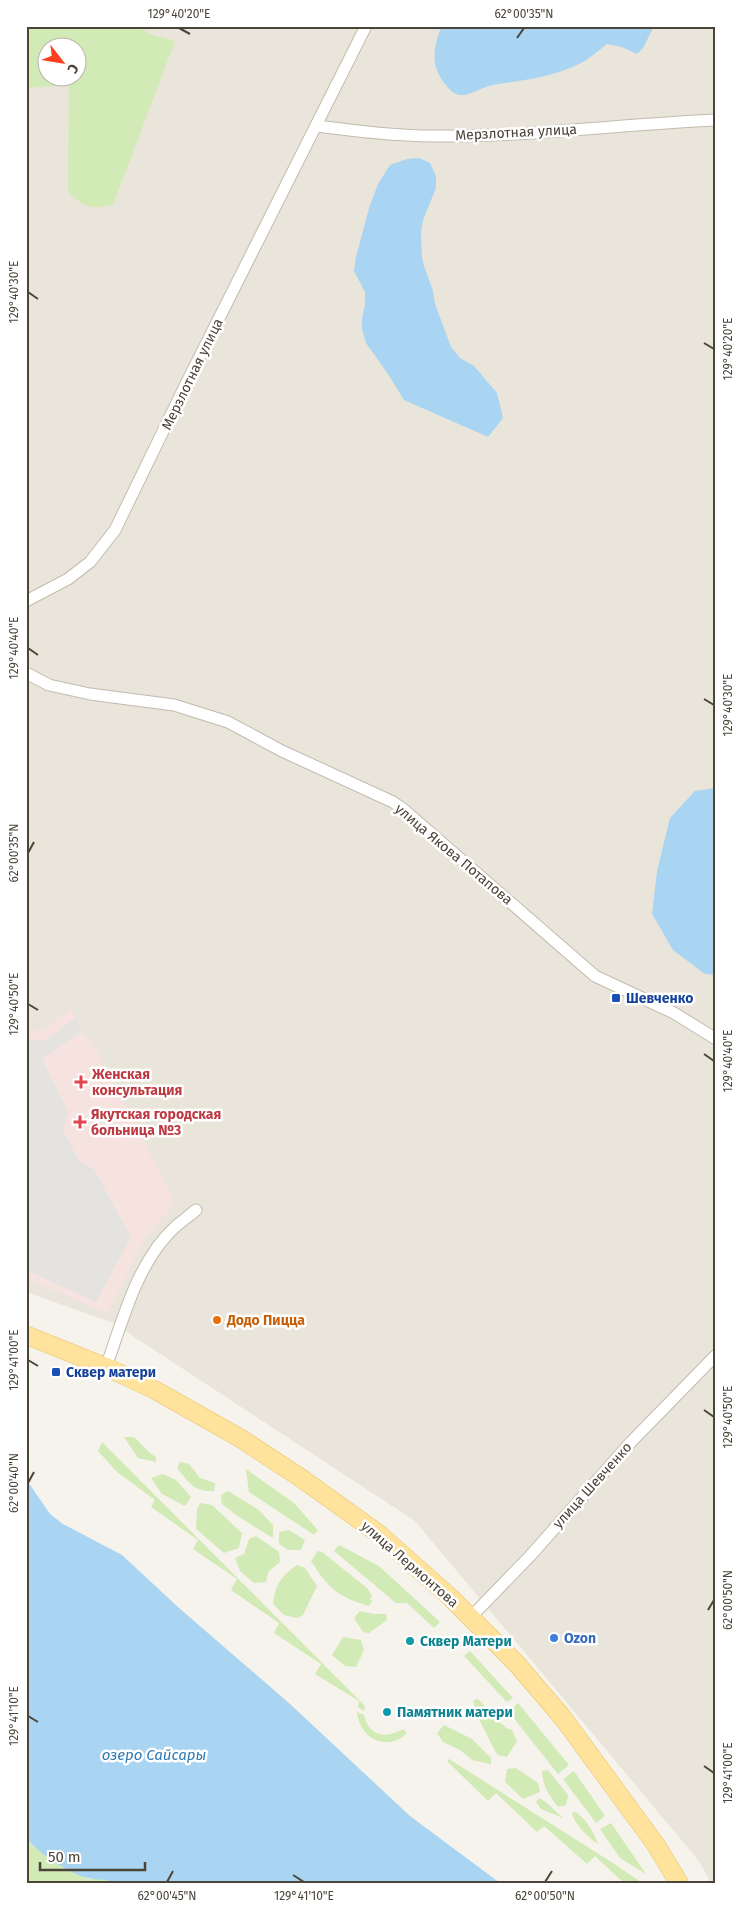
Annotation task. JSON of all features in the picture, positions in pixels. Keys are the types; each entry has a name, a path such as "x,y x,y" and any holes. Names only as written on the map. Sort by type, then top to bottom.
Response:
{"main road":[{"name":"улица Лермонтова","path":"26,1335 106,1367 153,1389 240,1438 301,1478 379,1534 470,1617 516,1663 564,1718 656,1844 679,1883"}],"street":[{"name":"Мерзлотная улица","path":"26,601 31,595 68,579 90,562 115,530 186,384 318,126 366,26"},
{"name":"Мерзлотная улица","path":"318,126 368,133 478,136 716,120"},
{"name":"улица Якова Потапова","path":"26,673 49,685 90,694 174,705 228,722 282,751 393,802 595,976 674,1013 716,1039"},
{"path":"106,1367 135,1289 146,1266 174,1228 196,1210"},
{"name":"улица Шевченко","path":"470,1617 531,1555 630,1442 716,1355"}],"shaded area":[{"path":"26,26 716,26 716,1883 711,1883 699,1861 415,1521 113,1323 26,1292"},
{"name":"Якутская городская больница №3","path":"71,1008 83,1033 92,1041 175,1203 145,1238 108,1313 26,1279 26,1032 44,1030"},
{"path":"76,1018 82,1031 42,1059 68,1111 63,1131 80,1162 94,1169 131,1237 96,1302 26,1270 26,1040 45,1040"}],"green space":[{"path":"26,26 144,26 143,29 149,34 175,41 113,205 88,206 68,192 69,88 88,88 88,38 38,38 38,87 26,88"},
{"path":"124,1437 134,1437 156,1457 156,1462 138,1458"},
{"path":"102,1442 365,1706 364,1711 358,1707 359,1701 315,1674 321,1664 274,1633 279,1623 231,1590 237,1579 193,1549 198,1540 151,1507 155,1500 117,1472 98,1451"},
{"path":"180,1462 189,1464 200,1478 215,1483 214,1491 201,1490 192,1485 177,1468"},
{"path":"246,1469 294,1503 318,1530 314,1535 249,1492"},
{"path":"163,1474 176,1480 191,1497 185,1506 162,1494 151,1478"},
{"path":"228,1491 259,1510 273,1525 273,1538 222,1504 221,1495"},
{"path":"200,1503 212,1505 242,1533 239,1548 224,1553 196,1529 197,1509"},
{"path":"289,1530 305,1540 301,1550 288,1550 279,1544 279,1532"},
{"path":"256,1536 279,1552 280,1562 268,1572 266,1582 254,1583 240,1571 235,1558 244,1554 249,1539"},
{"path":"339,1545 379,1566 440,1622 434,1628 407,1603 396,1603 334,1551"},
{"path":"318,1551 322,1552 367,1588 372,1596 369,1606 349,1599 329,1585 311,1561"},
{"path":"297,1565 305,1568 317,1586 303,1615 297,1618 284,1615 273,1604 277,1586 287,1573"},
{"path":"360,1611 386,1614 387,1620 369,1633 363,1632 354,1618"},
{"path":"343,1637 361,1640 364,1650 356,1667 345,1666 332,1655"},
{"path":"470,1651 513,1698 507,1702 464,1656"},
{"path":"478,1699 506,1728 512,1730 517,1741 507,1757 496,1753 478,1717 473,1700"},
{"path":"518,1703 569,1765 558,1774 509,1712"},
{"path":"357,1712 364,1715 366,1722 374,1732 385,1735 403,1729 407,1733 391,1742 375,1740 363,1729"},
{"path":"444,1725 472,1739 491,1758 491,1764 472,1760 460,1750 443,1742 437,1733"},
{"path":"449,1759 642,1883 624,1883 595,1856 587,1864 544,1826 537,1832 496,1793 488,1801 447,1761"},
{"path":"516,1768 538,1783 540,1792 523,1799 505,1782 507,1769"},
{"path":"548,1770 568,1795 566,1805 558,1807 547,1790 543,1781 542,1771"},
{"path":"574,1771 605,1816 596,1823 563,1779"},
{"path":"539,1798 563,1818 541,1809 536,1802"},
{"path":"574,1811 589,1825 598,1844 580,1827 572,1815"},
{"path":"611,1823 646,1874 620,1858 600,1829"},
{"path":"26,1838 32,1845 89,1879 108,1879 115,1883 26,1883"}],"water":[{"path":"442,26 654,26 643,48 637,54 622,47 607,44 593,55 568,69 536,78 493,85 460,95 453,92 445,84 440,77 435,63 435,49"},
{"path":"419,158 430,163 436,176 436,188 423,220 421,232 424,266 433,291 435,304 451,347 460,358 474,366 497,393 503,418 488,437 404,400 366,343 362,330 365,292 354,271 369,208 378,184 390,165 407,159"},
{"path":"716,788 716,975 705,974 673,950 652,914 657,871 670,818 695,791"},
{"name":"озеро Сайсары","path":"26,1479 50,1514 63,1524 122,1555 179,1608 290,1704 410,1816 500,1883 115,1883 80,1875 54,1862 38,1850 26,1838"}],"place":[{"name":"Шевченко","path":"616,998"},
{"name":"Женская консультация","path":"81,1082"},
{"name":"Якутская городская больница №3","path":"80,1122"},
{"name":"Додо Пицца","path":"217,1320"},
{"name":"Сквер матери","path":"56,1372"},
{"name":"Ozon","path":"554,1638"},
{"name":"Сквер Матери","path":"410,1641"},
{"name":"Памятник матери","path":"387,1712"}]}
